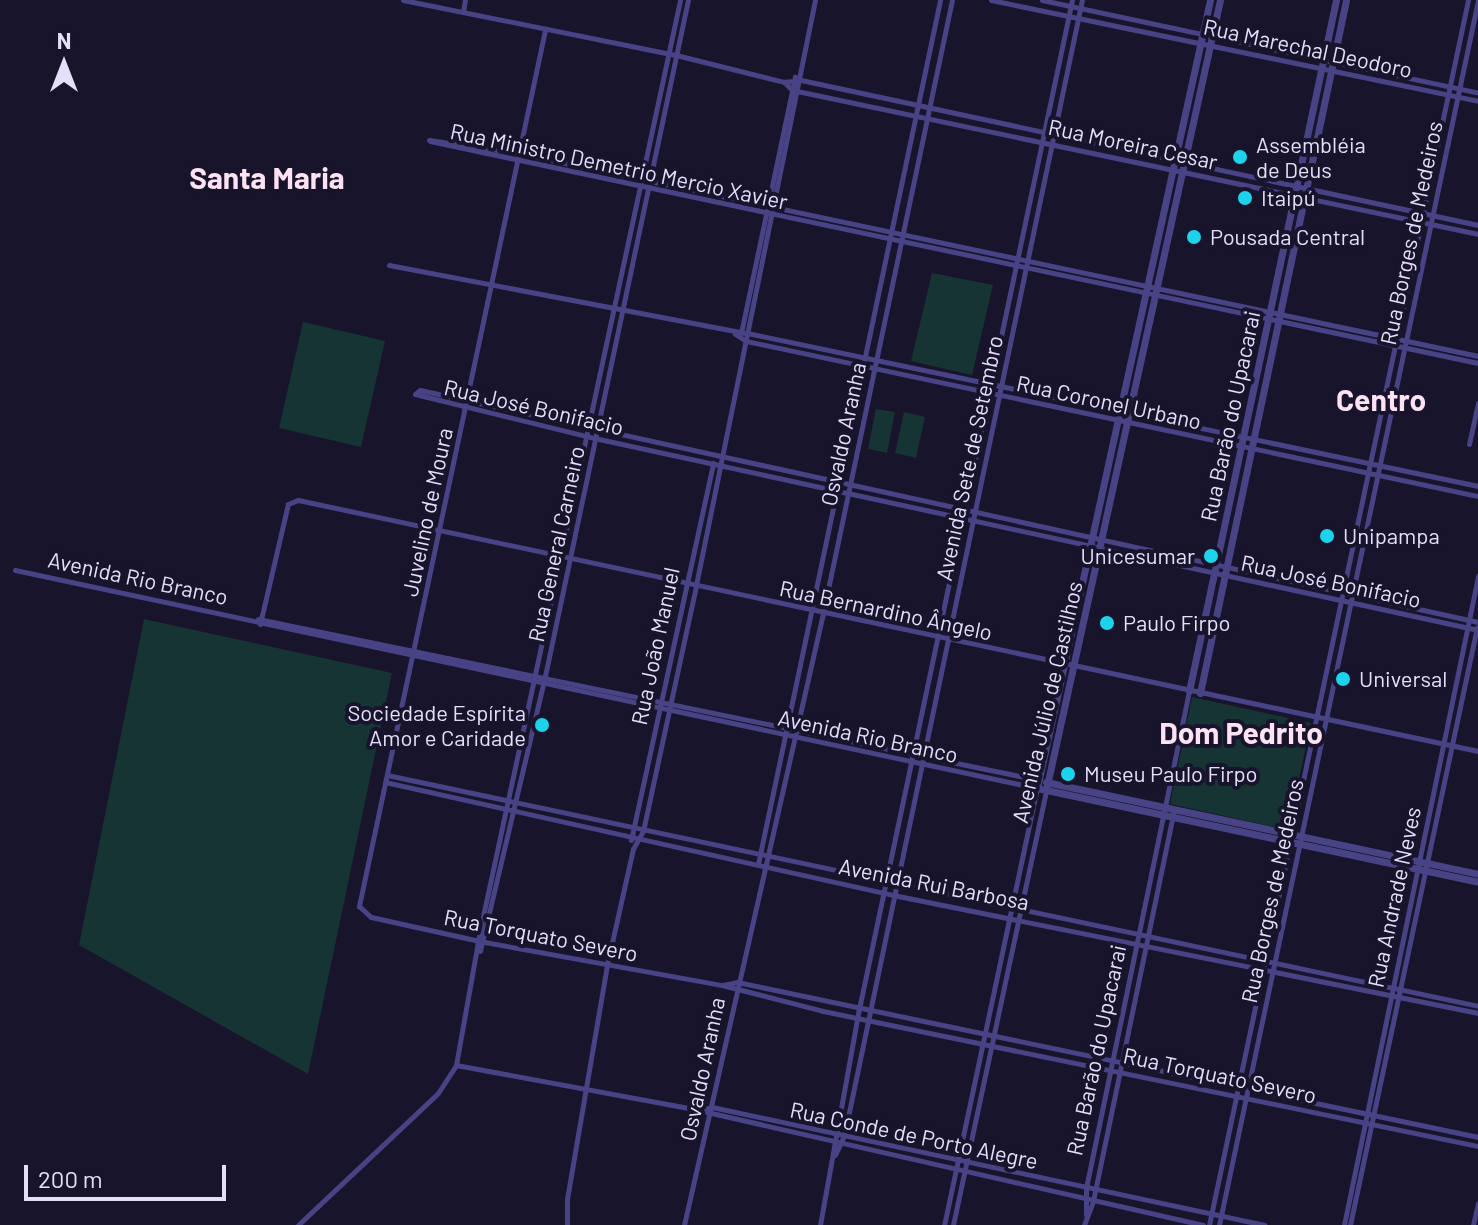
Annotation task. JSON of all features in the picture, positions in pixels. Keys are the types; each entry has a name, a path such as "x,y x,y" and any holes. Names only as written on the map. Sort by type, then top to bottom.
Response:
{"street":[{"path":"403,0 669,53 784,82 795,90"},
{"path":"463,12 465,0"},
{"name":"Rua João Manuel","path":"758,270 766,209 800,76 815,0"},
{"name":"Osvaldo Aranha","path":"684,1225 761,873 766,864 823,613 842,492 840,483 919,114 940,0"},
{"name":"Osvaldo Aranha","path":"761,873 758,863 787,728 842,492 848,485 952,0"},
{"name":"Rua Marechal Deodoro","path":"991,0 1137,24 1449,90 1478,101"},
{"name":"Rua Marechal Deodoro","path":"1042,0 1082,3 1137,24"},
{"name":"Avenida Júlio de Castilhos","path":"944,1225 1030,820 1055,752 1063,696 1120,415 1210,0"},
{"name":"Avenida Júlio de Castilhos","path":"1096,543 1129,417 1220,0"},
{"name":"Rua Barão do Upacarai","path":"1086,1215 1084,1200 1098,1126 1189,691 1220,569 1300,192 1346,0"},
{"name":"Rua General Carneiro","path":"482,941 550,654 676,55 684,1"},
{"path":"1468,1 1477,2"},
{"name":"Rua Borges de Medeiros","path":"1209,1225 1468,1"},
{"name":"Avenida Sete de Setembro","path":"820,1225 834,1155 832,1143 859,1009 1072,2"},
{"name":"Rua Borges de Medeiros","path":"1219,1225 1477,2"},
{"name":"Avenida Sete de Setembro","path":"834,1155 844,1136 1082,3"},
{"path":"1335,4 1344,11"},
{"name":"Rua Barão do Upacarai","path":"1300,192 1335,4"},
{"name":"Juvelino de Moura","path":"359,906 545,30"},
{"name":"Rua General Carneiro","path":"456,1065 552,592 669,53 677,34"},
{"path":"932,45 942,48"},
{"path":"1456,57 1465,59"},
{"path":"1195,71 1204,73"},
{"path":"1057,73 1067,75"},
{"path":"784,82 800,76"},
{"name":"Rua Moreira Cesar","path":"800,76 1015,127 1139,152 1176,164"},
{"name":"Rua João Manuel","path":"633,849 643,831 696,585 742,337 774,215 788,146 794,78"},
{"name":"Rua Moreira Cesar","path":"795,90 1138,160 1215,169 1365,209 1478,234"},
{"path":"862,104 865,93"},
{"name":"Rua Marechal Deodoro","path":"1458,93 1478,93"},
{"path":"659,100 666,102"},
{"path":"1441,125 1451,128"},
{"path":"653,127 660,129"},
{"path":"1013,136 1015,127"},
{"path":"1183,127 1193,130"},
{"name":"Rua Ministro Demetrio Mercio Xavier","path":"518,156 430,139 766,209 775,207 1018,257 1147,291"},
{"path":"1087,150 1089,141"},
{"path":"780,145 788,146"},
{"path":"1138,160 1139,152"},
{"path":"647,154 655,156"},
{"name":"Rua Moreira Cesar","path":"1186,166 1213,177 1265,189 1366,201 1478,225"},
{"path":"1213,177 1215,169"},
{"path":"1265,189 1266,181"},
{"path":"1030,199 1038,201"},
{"path":"1365,209 1366,201"},
{"name":"Rua Ministro Demetrio Mercio Xavier","path":"766,209 774,215 900,243 1147,291 1237,314 1365,333 1395,344"},
{"path":"632,222 640,225"},
{"path":"1414,250 1423,252"},
{"path":"626,252 634,254"},
{"name":"Rua Coronel Urbano","path":"389,265 615,308 1087,413 1120,415"},
{"path":"1086,281 1088,274"},
{"path":"620,283 627,285"},
{"name":"Rua Ministro Demetrio Mercio Xavier","path":"1156,293 1239,306 1363,341 1403,345 1478,363"},
{"path":"1237,314 1239,306"},
{"path":"1402,310 1410,311"},
{"path":"1139,329 1148,331"},
{"path":"1363,341 1365,333"},
{"path":"607,341 614,344"},
{"name":"Rua Ministro Demetrio Mercio Xavier","path":"1437,352 1478,356"},
{"name":"Rua Coronel Urbano","path":"874,365 992,383 1089,404 1120,415 1186,426 1310,460 1478,496"},
{"path":"600,374 607,377"},
{"path":"1388,377 1396,378"},
{"name":"Rua José Bonifacio","path":"973,516 966,510 780,469 717,459 594,438 466,405 420,390 415,394 466,405 596,430 717,459 778,478 842,492 964,518 973,516 1096,543 1133,555 1220,569"},
{"path":"1469,444 1478,403"},
{"path":"1087,413 1089,404"},
{"path":"593,406 601,408"},
{"name":"Rua Coronel Urbano","path":"1129,417 1185,434 1312,453 1478,486"},
{"path":"1185,434 1186,426"},
{"path":"1376,435 1385,437"},
{"path":"1310,460 1312,453"},
{"name":"Rua João Manuel","path":"567,1225 567,1199 607,965 633,849 631,838 685,583 717,459"},
{"path":"580,467 588,469"},
{"path":"778,478 780,469"},
{"path":"1436,487 1438,477"},
{"path":"574,495 582,498"},
{"name":"Rua Bernardino Ângelo","path":"260,621 288,504 298,500 1478,751"},
{"path":"699,523 708,525"},
{"path":"566,528 575,532"},
{"path":"1356,532 1364,534"},
{"name":"Rua José Bonifacio","path":"1096,543 1134,547 1291,584 1343,591 1469,620 1478,626"},
{"path":"1133,555 1134,547"},
{"name":"Rua Barão do Upacarai","path":"1200,693 1220,569"},
{"name":"Avenida Rio Branco","path":"15,570 120,597 481,662 603,689 659,705 667,712 793,740 1042,785"},
{"name":"Rua Andrade Neves","path":"1347,1225 1416,865 1478,576"},
{"name":"Rua José Bonifacio","path":"1291,584 1350,601 1467,627 1478,626"},
{"path":"552,592 562,594"},
{"path":"1405,613 1407,606"},
{"path":"546,624 556,626"},
{"name":"Rua Andrade Neves","path":"1362,1152 1373,1124 1478,626"},
{"name":"Avenida Rio Branco","path":"358,641 412,657 542,686 601,698 669,704 1416,865 1478,874"},
{"path":"540,652 550,654"},
{"path":"1461,657 1470,659"},
{"path":"668,660 678,662"},
{"path":"479,672 481,662"},
{"path":"1323,682 1333,684"},
{"path":"601,698 603,689"},
{"name":"Avenida Júlio de Castilhos","path":"953,1225 1039,822 1045,751 1063,696"},
{"path":"1449,713 1458,715"},
{"path":"726,725 728,716"},
{"path":"521,741 529,742"},
{"path":"871,755 873,747"},
{"path":"1310,748 1318,750"},
{"path":"1045,751 1055,752"},
{"path":"648,756 658,758"},
{"name":"Avenida Rui Barbosa","path":"387,775 982,902 1011,911 1019,917 1138,935 1262,966"},
{"name":"Avenida Rui Barbosa","path":"385,782 640,840 766,864 893,895 981,910 1021,909 1144,945 1458,1005 1478,1006"},
{"path":"445,795 447,787"},
{"name":"Rua Barão do Upacarai","path":"1084,1225 1093,1201 1174,813"},
{"path":"571,824 573,815"},
{"path":"1030,820 1039,822"},
{"path":"1424,831 1433,832"},
{"path":"703,852 705,843"},
{"name":"Avenida Rio Branco","path":"1426,867 1478,882"},
{"path":"1283,869 1292,872"},
{"path":"855,885 857,876"},
{"path":"1018,878 1027,880"},
{"path":"981,910 982,902"},
{"name":"Rua Torquato Severo","path":"359,906 371,917 482,941 722,985 736,992 857,1019 1247,1096 1478,1146"},
{"path":"1269,932 1279,934"},
{"path":"1130,972 1139,974"},
{"name":"Rua Torquato Severo","path":"722,985 737,982 1478,1137"},
{"path":"1125,997 1134,999"},
{"path":"823,1011 825,1002"},
{"name":"Avenida Rui Barbosa","path":"1458,1005 1478,1013"},
{"path":"925,1032 927,1023"},
{"path":"1025,1052 1027,1042"},
{"path":"851,1048 860,1050"},
{"path":"1378,1056 1386,1057"},
{"path":"298,1225 438,1093 456,1065"},
{"name":"Rua Conde de Porto Alegre","path":"456,1065 504,1077 586,1087 698,1110 710,1116 841,1146 1203,1225"},
{"path":"1167,1080 1168,1072"},
{"path":"1281,1103 1283,1095"},
{"name":"Rua Conde de Porto Alegre","path":"698,1110 712,1107 1265,1225"},
{"path":"1232,1123 1240,1124"},
{"path":"1098,1126 1107,1127"},
{"path":"799,1136 802,1127"},
{"path":"1430,1136 1432,1128"},
{"path":"898,1158 902,1148"},
{"path":"1226,1154 1234,1156"},
{"path":"1025,1185 1028,1176"},
{"path":"1147,1213 1150,1202"},
{"path":"1473,1225 1478,1207"}],"green space":[{"path":"932,273 993,285 972,375 911,361"},
{"path":"303,322 385,341 361,447 279,428"},
{"path":"876,409 895,412 887,453 868,449"},
{"path":"904,412 925,417 916,458 895,453"},
{"path":"144,619 392,673 308,1074 79,945"},
{"path":"1192,697 1311,723 1288,830 1170,804"}],"place":[{"name":"Assembléia de Deus","path":"1240,157"},
{"name":"Itaipú","path":"1245,198"},
{"name":"Pousada Central","path":"1194,237"},
{"name":"Unipampa","path":"1327,536"},
{"name":"Unicesumar","path":"1211,556"},
{"name":"Paulo Firpo","path":"1107,623"},
{"name":"Universal","path":"1343,679"},
{"name":"Sociedade Espírita Amor e Caridade","path":"542,725"},
{"name":"Museu Paulo Firpo","path":"1068,774"}],"district":[{"name":"Santa Maria","path":"267,177"},
{"name":"Centro","path":"1381,399"},
{"name":"Dom Pedrito","path":"1241,732"}]}
